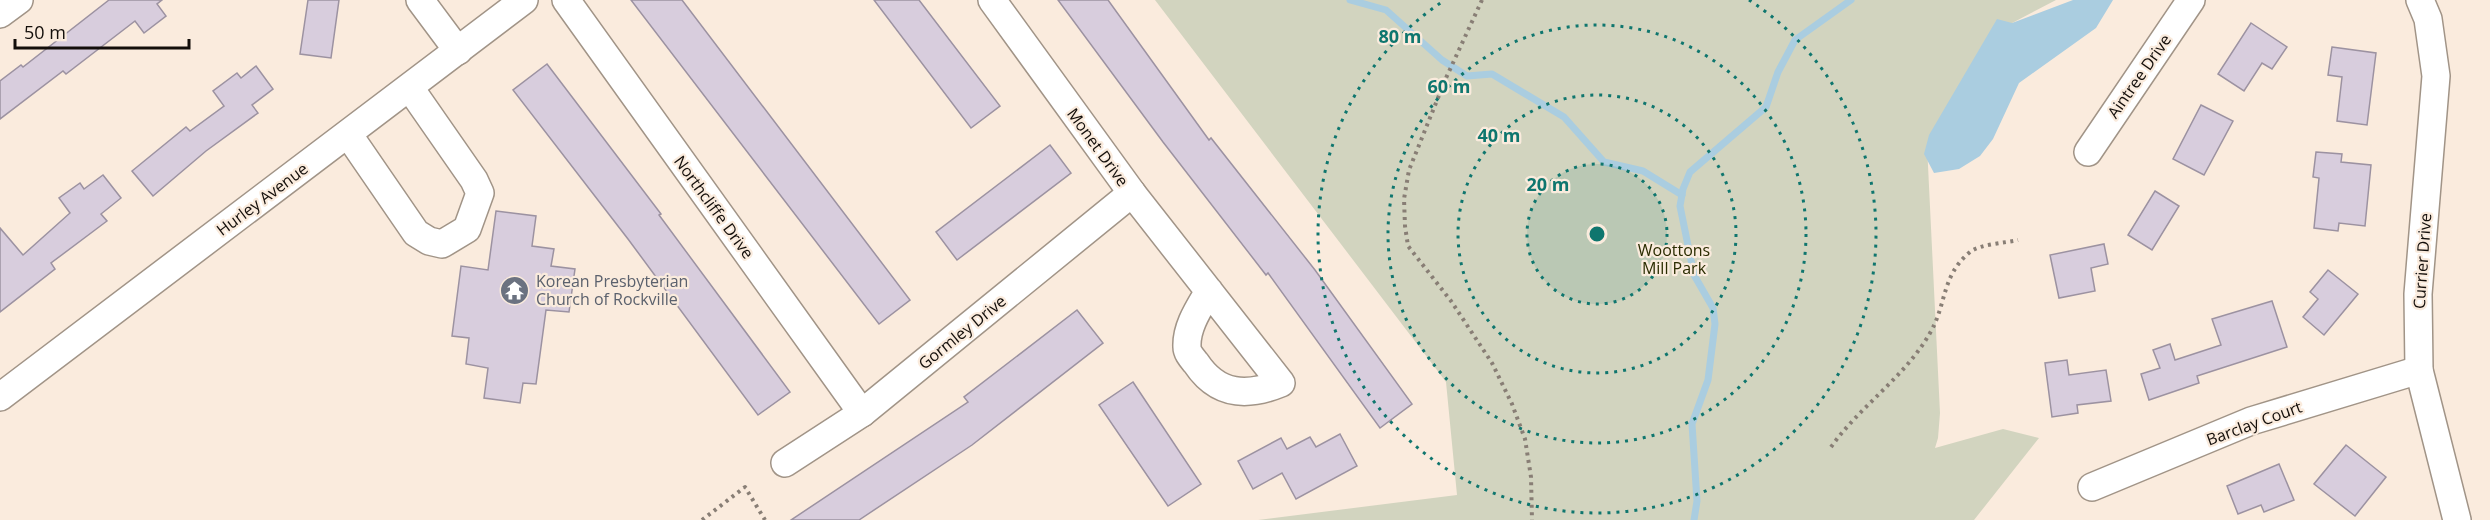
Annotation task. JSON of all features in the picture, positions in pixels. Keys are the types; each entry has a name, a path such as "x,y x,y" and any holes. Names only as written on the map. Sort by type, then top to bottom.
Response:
{"street":[{"path":"0,14 19,0"},
{"path":"420,0 458,51"},
{"name":"Hurley Avenue","path":"0,397 524,0"},
{"name":"Northcliffe Drive","path":"566,0 862,413"},
{"name":"Monet Drive","path":"992,0 1132,193 1209,291"},
{"name":"Aintree Drive","path":"2088,152 2191,0"},
{"name":"Currier Drive","path":"2420,0 2428,19 2436,76 2418,294 2419,370 2457,520"},
{"path":"348,134 416,233 429,241 442,244 466,229 480,193 474,180 410,88"},
{"name":"Gormley Drive","path":"785,463 862,413 1132,193"},
{"name":"Barclay Court","path":"2092,487 2251,421 2419,370"}],"path":[{"path":"1482,0 1446,78 1409,170 1404,199 1408,246 1450,301 1491,363 1512,404 1525,438 1531,477 1532,520"},
{"path":"1831,447 1848,423 1912,359 1931,331 1950,274 1971,251 2018,240"},
{"path":"702,520 746,487 765,520"}],"green space":[{"name":"Woottons Mill Park","path":"1155,0 2056,0 1995,32 1927,145 1940,413 1935,448 2003,429 2039,438 1974,520 1258,520 1457,495 1446,382"}],"water":[{"path":"2073,0 2113,0 2096,28 2019,83 1993,139 1980,156 1959,169 1934,173 1924,154 1929,135 1997,19 2012,23"}],"building":[{"path":"109,0 162,0 157,4 166,16 144,33 135,21 66,74 63,71 0,119 0,81 21,65 23,67"},
{"path":"308,0 339,0 331,58 300,54"},
{"path":"631,0 682,0 910,300 879,324"},
{"path":"874,0 919,0 1000,106 971,128"},
{"path":"1058,0 1108,0 1209,140 1211,138 1315,270 1412,404 1380,428 1268,273 1266,275 1163,142"},
{"path":"2251,23 2287,47 2272,69 2262,63 2244,91 2218,74"},
{"path":"2332,47 2376,53 2367,125 2337,121 2342,77 2328,75"},
{"path":"547,64 661,214 659,215 790,392 758,415 628,239 513,90"},
{"path":"256,66 273,89 252,105 258,113 206,151 153,196 132,171 186,127 190,131 224,106 213,91 237,73 241,78"},
{"path":"2201,105 2233,121 2204,175 2173,159"},
{"path":"1050,145 1071,173 957,260 936,232"},
{"path":"2316,152 2342,154 2341,162 2371,165 2365,226 2339,223 2338,231 2314,228 2319,178 2313,177"},
{"path":"103,175 121,198 101,214 107,221 51,263 55,269 0,312 0,228 23,255 70,213 59,198 80,183 84,189"},
{"path":"2155,191 2179,206 2152,250 2128,235"},
{"name":"Korean Presbyterian Church of Rockville","path":"496,211 536,216 532,246 554,249 551,266 575,269 569,312 546,310 536,384 523,383 520,403 484,398 488,368 466,364 469,338 452,336 461,266 488,270"},
{"path":"2104,244 2108,264 2091,268 2095,291 2059,298 2050,255"},
{"path":"2328,270 2358,294 2324,335 2303,317 2318,299 2310,292"},
{"path":"2272,301 2287,347 2197,376 2199,383 2149,400 2141,374 2160,368 2153,350 2170,344 2175,360 2221,345 2212,319"},
{"path":"1077,310 1103,343 972,445 859,520 791,520 968,402 964,397"},
{"path":"2067,360 2069,375 2106,370 2111,401 2077,405 2078,413 2052,417 2045,363"},
{"path":"1133,382 1201,484 1168,506 1099,405"},
{"path":"1340,434 1357,466 1296,499 1282,473 1253,489 1238,461 1281,438 1287,449 1310,437 1316,447"},
{"path":"2346,445 2386,477 2355,516 2314,484"},
{"path":"2279,464 2294,500 2264,512 2261,505 2238,514 2227,486"}],"waterway":[{"path":"1350,0 1386,10 1442,60 1467,76 1492,74 1564,117 1604,162 1643,171 1682,195"},
{"path":"1694,520 1697,501 1692,424 1708,380 1715,324 1713,308 1694,275 1680,206 1683,189 1690,172 1766,107 1778,72 1795,40 1851,0"}],"place":[{"name":"Korean Presbyterian Church of Rockville","path":"515,290"}]}
